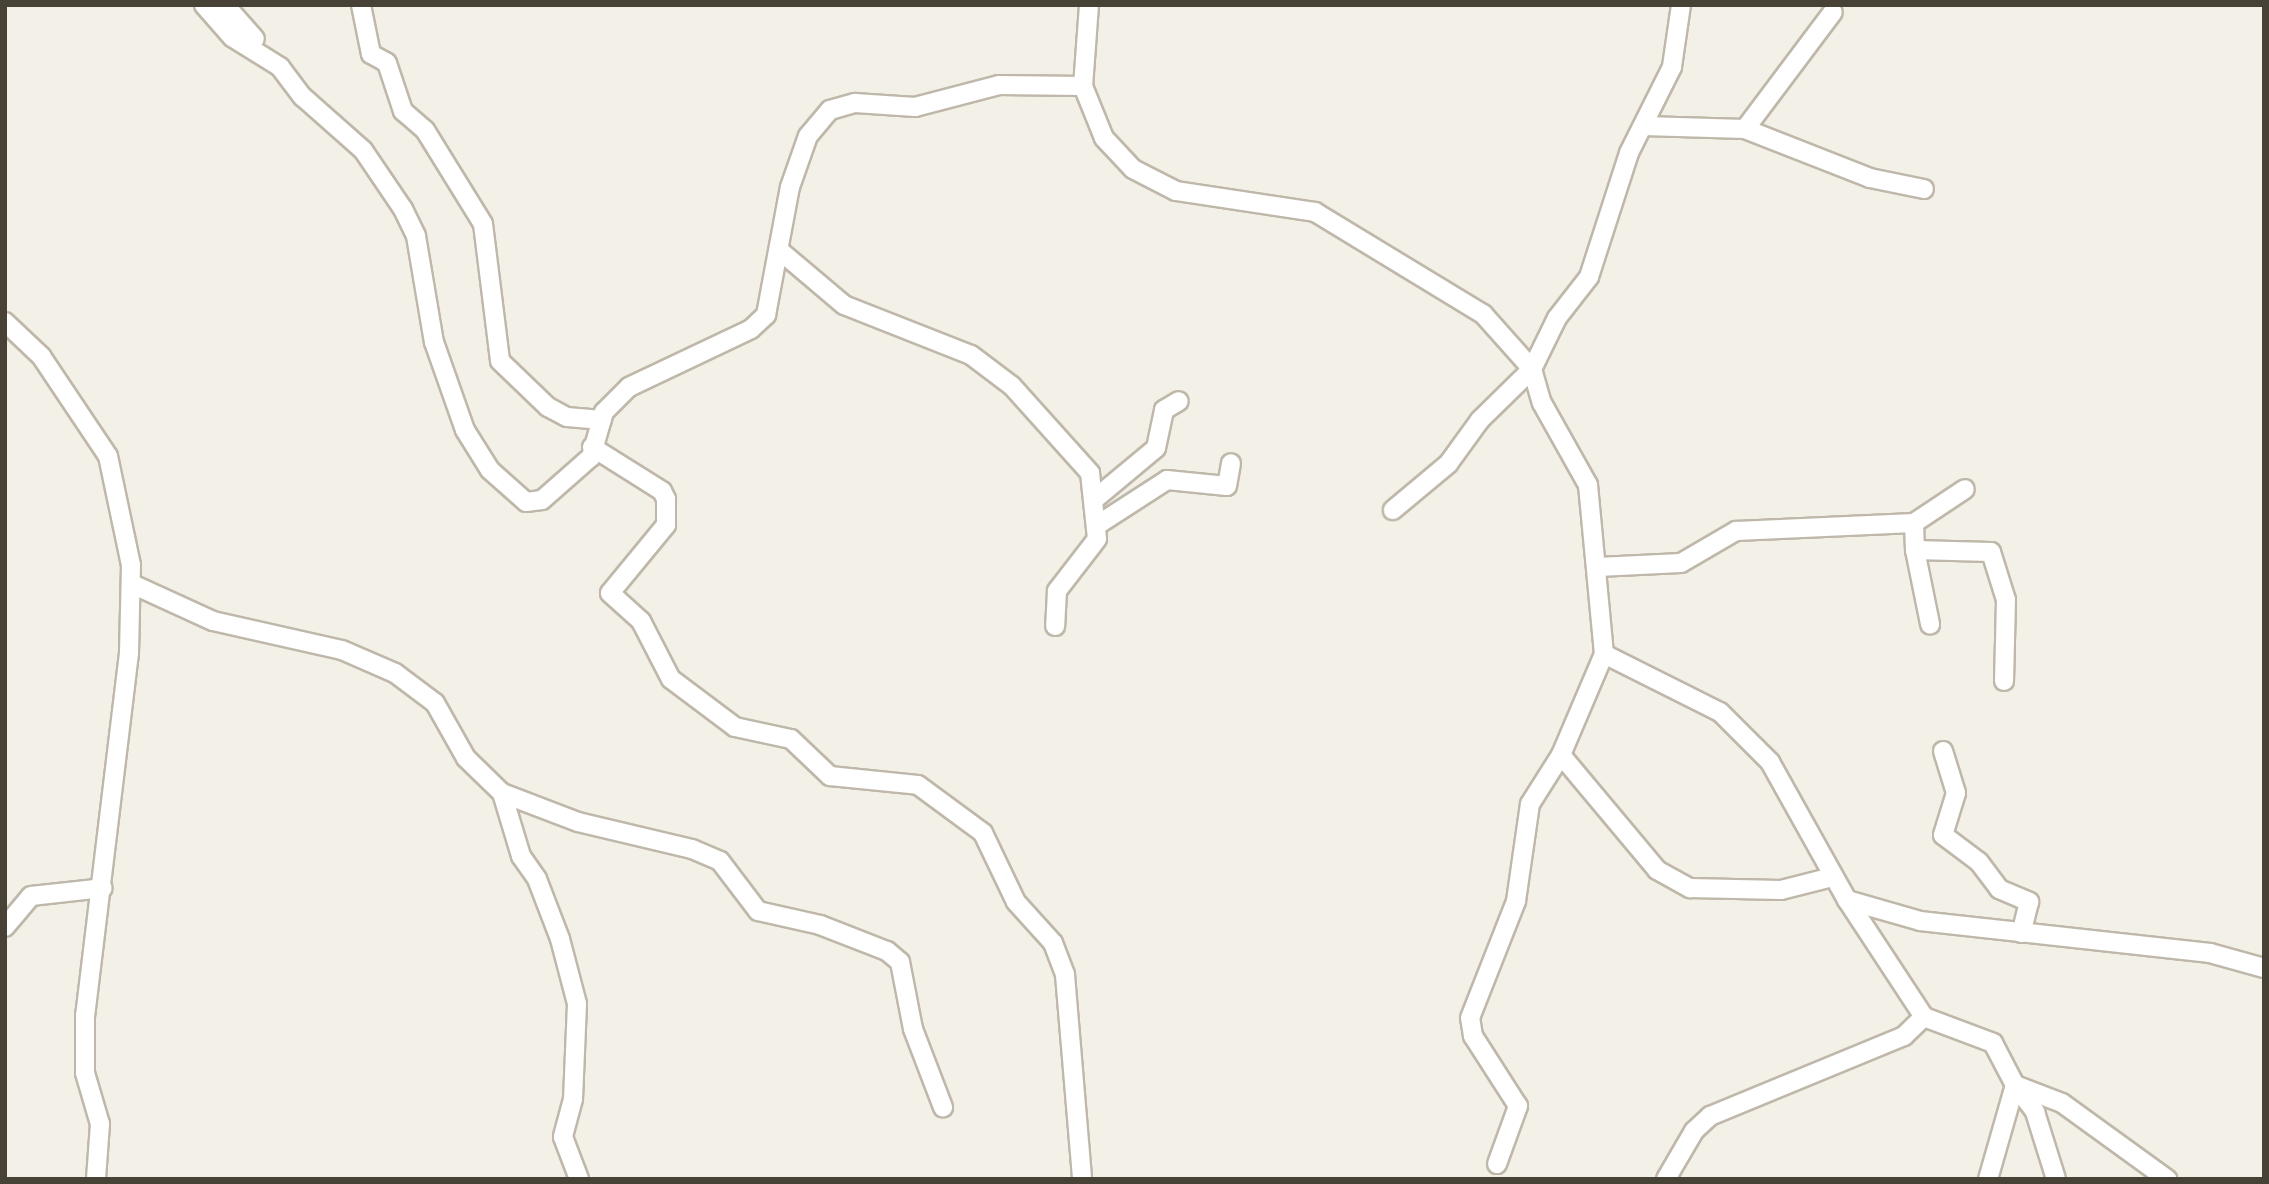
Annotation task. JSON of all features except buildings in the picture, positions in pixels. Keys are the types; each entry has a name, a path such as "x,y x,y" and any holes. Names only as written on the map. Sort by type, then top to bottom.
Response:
{"street":[{"path":"204,5 232,37 280,67 363,150 404,209 415,236 433,342 465,430 490,470 512,495 542,500 592,457 592,447 602,420 629,387 751,329 766,315 790,187 808,136 830,110 855,103 915,107 989,86 1083,86"},
{"path":"225,5 255,39"},
{"path":"361,5 370,54 387,63 403,111 425,130 483,224 500,361 548,407 567,417 602,420"},
{"path":"1089,5 1083,86 1111,148 1155,185 1315,212 1483,314 1532,369 1542,403 1588,485 1598,567 1604,654 1561,755 1530,804 1516,901 1470,1018 1473,1035 1518,1107 1497,1164"},
{"path":"1393,510 1448,464 1480,420 1532,369 1557,318 1589,277 1619,178 1672,67 1681,5"},
{"path":"1745,129 1832,12"},
{"path":"1644,126 1745,129 1870,178 1924,189"},
{"path":"779,250 844,305 954,346 1012,386 1082,463 1096,498 1099,524 1087,559 1057,592 1055,626"},
{"path":"5,322 41,356 108,456 132,584 103,888 85,1015 85,1073 100,1124 96,1179"},
{"path":"1096,498 1156,448 1164,410 1179,401"},
{"path":"592,447 662,491 666,499 666,525 610,593 642,621 671,679 735,727 791,739 830,776 918,785 983,833 1016,902 1053,943 1065,975 1082,1179"},
{"path":"1099,524 1167,480 1227,486 1230,463"},
{"path":"1598,567 1681,563 1736,531 1914,523 1965,489"},
{"path":"1914,523 1915,550 1930,624"},
{"path":"1915,550 1991,552 2006,600 2004,681"},
{"path":"132,584 213,621 342,650 395,673 435,703 466,758 502,793 578,822 692,849 720,861 758,911 820,925 887,951 900,962 913,1029 943,1107"},
{"path":"1604,654 1720,712 1784,776 1832,877 1924,1017 1993,1043 2015,1085 2035,1112 2056,1179"},
{"path":"1943,751 1956,793 1943,835 1979,862 1999,889 2029,902 2021,933"},
{"path":"1561,755 1675,883 1781,890 1832,877"},
{"path":"502,793 521,856 537,879 559,939 577,1003 573,1099 563,1137 579,1179"},
{"path":"5,927 31,897 103,888"},
{"path":"1847,900 1920,921 2210,953 2264,968"},
{"path":"1666,1179 1693,1131 1710,1116 1904,1036 1924,1017"},
{"path":"1988,1179 2015,1085"},
{"path":"2015,1085 2062,1103 2167,1179"}]}
